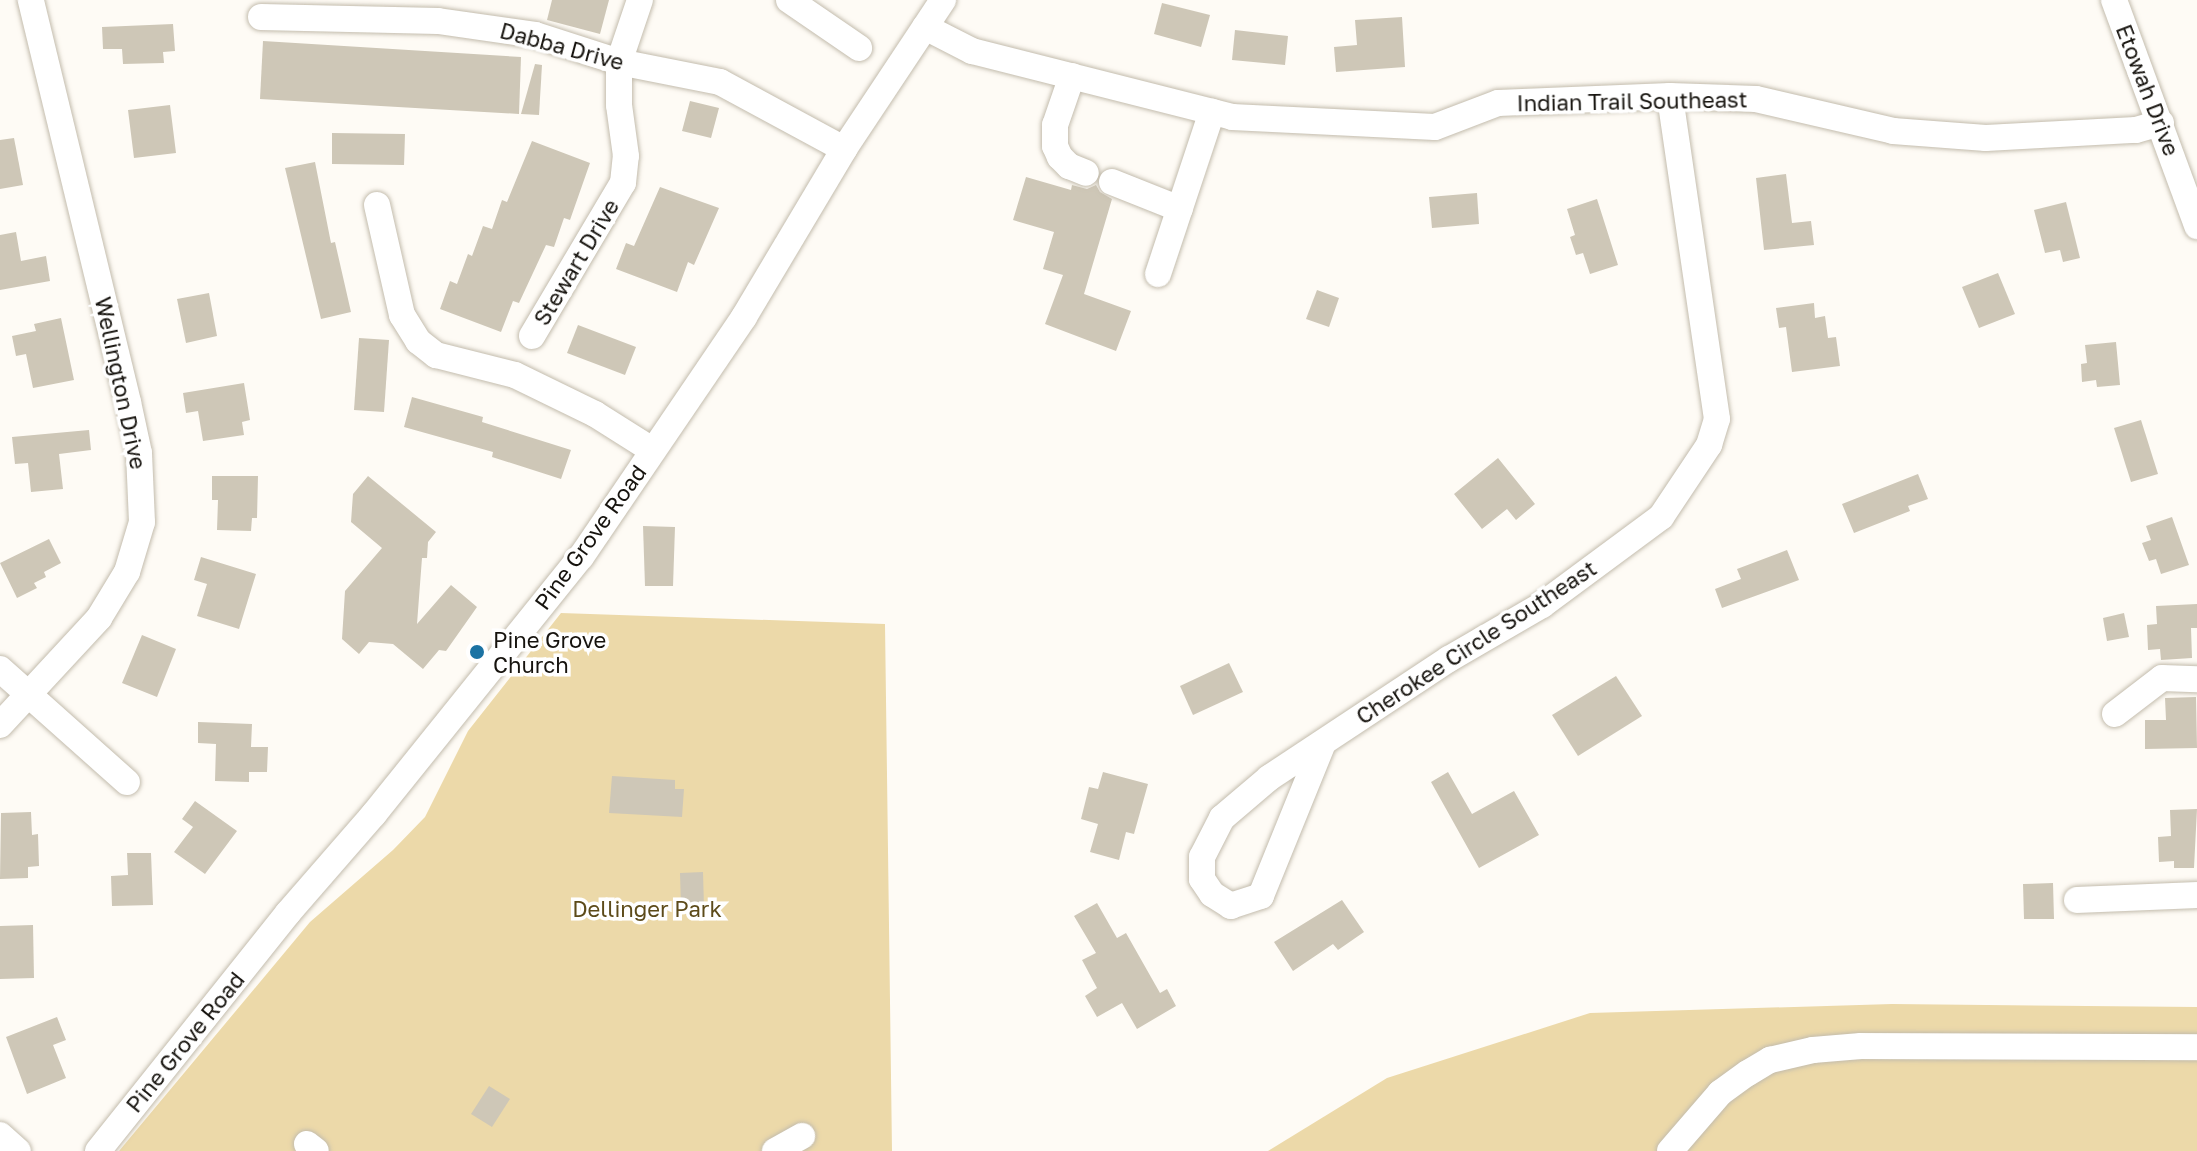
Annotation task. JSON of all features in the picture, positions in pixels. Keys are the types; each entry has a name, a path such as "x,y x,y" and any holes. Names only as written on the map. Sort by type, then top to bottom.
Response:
{"street":[{"name":"Wellington Drive","path":"0,725 99,618 127,572 142,522 140,464 131,415 31,0"},
{"name":"Stewart Drive","path":"532,336 623,183 626,156 619,105 619,62 640,0"},
{"path":"789,0 859,48"},
{"name":"Pine Grove Road","path":"98,1151 288,913 374,814 581,557 744,317 844,149 943,0"},
{"name":"Etowah Drive","path":"2114,0 2161,123 2186,158 2197,226"},
{"name":"Dabba Drive","path":"261,17 438,11 535,35 619,62 720,82 844,149"},
{"name":"Indian Trail Southeast","path":"925,27 972,51 1232,117 1435,127 1498,103 1670,96 1756,99 1893,131 1986,138 2136,130 2161,123"},
{"path":"1072,76 1055,125 1055,146 1069,166 1086,173"},
{"name":"Cherokee Circle Southeast","path":"1323,743 1261,896 1231,906 1212,894 1202,879 1202,857 1222,818 1269,778 1449,659 1542,605 1661,517 1709,445 1717,419 1670,96"},
{"path":"1158,274 1212,112"},
{"path":"1112,182 1180,209"},
{"path":"377,205 402,315 418,341 436,355 515,375 595,414 652,450"},
{"path":"0,669 127,782"},
{"path":"2115,714 2162,678 2197,679"},
{"path":"2077,900 2197,895"},
{"path":"1670,1151 1720,1093 1748,1073 1770,1060 1813,1050 1861,1046 2197,1047"},
{"path":"0,1135 18,1151"},
{"path":"775,1151 802,1136"}],"green space":[{"name":"Dellinger Park","path":"561,613 885,624 892,1151 119,1151 310,922 393,850 425,817 468,731"},
{"path":"1892,1004 2197,1007 2197,1151 1268,1151 1387,1078 1590,1013"}],"building":[{"path":"552,0 609,0 600,34 547,20"},
{"path":"1162,3 1210,15 1201,47 1154,34"},
{"path":"1402,17 1405,67 1336,72 1334,47 1357,45 1355,20"},
{"path":"173,24 175,51 163,52 164,63 123,64 122,49 103,49 102,27"},
{"path":"1235,30 1288,36 1285,65 1232,60"},
{"path":"263,41 521,57 519,114 260,99"},
{"path":"535,64 542,65 539,115 521,114"},
{"path":"690,101 719,108 711,138 682,131"},
{"path":"170,105 176,153 134,158 128,110"},
{"path":"332,133 405,134 404,165 332,164"},
{"path":"14,138 23,185 0,189 0,140"},
{"path":"532,141 590,163 570,220 564,218 554,247 546,245 519,303 513,301 501,332 440,309 450,281 457,284 468,254 472,256 483,226 492,229 502,200 507,202"},
{"path":"315,162 331,243 335,242 351,312 321,319 285,168"},
{"path":"1786,174 1792,223 1811,221 1814,245 1764,250 1756,178"},
{"path":"1026,177 1071,190 1072,185 1087,189 1096,185 1100,192 1112,199 1084,294 1131,311 1116,351 1045,324 1063,275 1043,269 1054,232 1013,220"},
{"path":"660,187 719,208 694,265 688,262 677,292 616,269 626,243 634,246"},
{"path":"1477,193 1479,224 1432,228 1429,197"},
{"path":"1597,199 1618,265 1590,274 1583,253 1576,255 1570,237 1575,235 1567,209"},
{"path":"2066,202 2080,258 2063,262 2060,250 2045,253 2034,210"},
{"path":"16,232 21,261 46,256 50,281 0,290 0,235"},
{"path":"1998,273 2015,314 1979,328 1962,287"},
{"path":"1317,290 1339,298 1329,327 1306,319"},
{"path":"209,293 217,336 186,343 177,299"},
{"path":"1814,303 1815,318 1825,316 1828,338 1836,337 1840,366 1792,372 1786,327 1779,328 1776,308"},
{"path":"61,318 74,380 33,388 26,354 16,356 12,336 36,331 34,324"},
{"path":"578,325 636,347 625,375 567,353"},
{"path":"359,338 389,340 384,412 354,410"},
{"path":"2116,342 2120,385 2097,387 2096,380 2082,382 2081,364 2087,363 2085,345"},
{"path":"244,383 250,420 242,422 244,435 203,441 198,411 186,413 183,393"},
{"path":"412,397 483,417 482,422 571,450 561,479 492,457 493,452 404,427"},
{"path":"2141,420 2158,474 2131,482 2114,428"},
{"path":"89,430 91,450 59,454 63,489 31,492 28,463 15,464 12,437"},
{"path":"1498,458 1535,504 1516,520 1507,509 1482,529 1454,494"},
{"path":"1918,474 1928,499 1908,506 1910,511 1854,533 1842,504"},
{"path":"212,476 258,476 257,518 252,518 251,531 217,530 218,500 212,500"},
{"path":"368,476 436,532 428,542 427,558 422,558 417,624 451,585 477,607 446,651 439,650 423,669 393,644 369,642 359,654 342,639 345,591 382,548 351,522 353,494"},
{"path":"2172,517 2189,565 2161,574 2156,559 2149,561 2142,543 2151,540 2146,526"},
{"path":"643,526 675,527 673,586 645,586"},
{"path":"49,539 61,563 44,572 46,577 34,583 37,588 17,598 0,563"},
{"path":"1787,550 1799,580 1722,608 1715,589 1741,579 1737,569"},
{"path":"201,557 256,574 239,629 197,616 207,584 194,580"},
{"path":"2197,604 2197,628 2191,628 2192,658 2161,660 2160,649 2148,650 2147,625 2157,624 2156,606"},
{"path":"2124,613 2129,637 2107,641 2103,618"},
{"path":"142,635 176,649 157,697 122,683"},
{"path":"1229,663 1243,692 1193,715 1180,686"},
{"path":"1616,676 1642,716 1578,756 1552,715"},
{"path":"2196,697 2197,748 2145,749 2145,720 2166,720 2165,698"},
{"path":"198,722 252,724 251,747 268,747 267,772 249,772 249,782 215,781 216,744 198,743"},
{"path":"1103,772 1148,784 1134,834 1126,832 1119,860 1090,852 1098,824 1081,819 1089,787 1098,789"},
{"path":"1448,772 1472,814 1514,791 1539,835 1479,868 1431,782"},
{"path":"612,776 675,780 675,789 684,789 682,817 609,813"},
{"path":"195,801 237,831 205,874 174,852 193,827 182,819"},
{"path":"2197,809 2194,868 2174,868 2174,861 2159,862 2158,837 2171,836 2170,810"},
{"path":"31,812 32,835 38,834 39,866 28,867 28,878 0,879 1,813"},
{"path":"127,853 151,853 153,905 112,906 111,876 128,875"},
{"path":"703,872 704,907 681,907 680,873"},
{"path":"2053,883 2054,919 2024,919 2023,884"},
{"path":"1342,900 1364,932 1338,950 1333,944 1293,971 1274,942"},
{"path":"1097,903 1117,938 1126,933 1160,993 1167,989 1176,1006 1137,1029 1122,1003 1097,1017 1085,996 1097,988 1082,960 1096,953 1074,916"},
{"path":"33,925 34,978 0,979 0,926"},
{"path":"57,1017 66,1040 53,1045 66,1078 27,1094 6,1037"},
{"path":"489,1086 510,1099 492,1127 471,1114"}],"place":[{"name":"Pine Grove Church","path":"477,652"}]}
